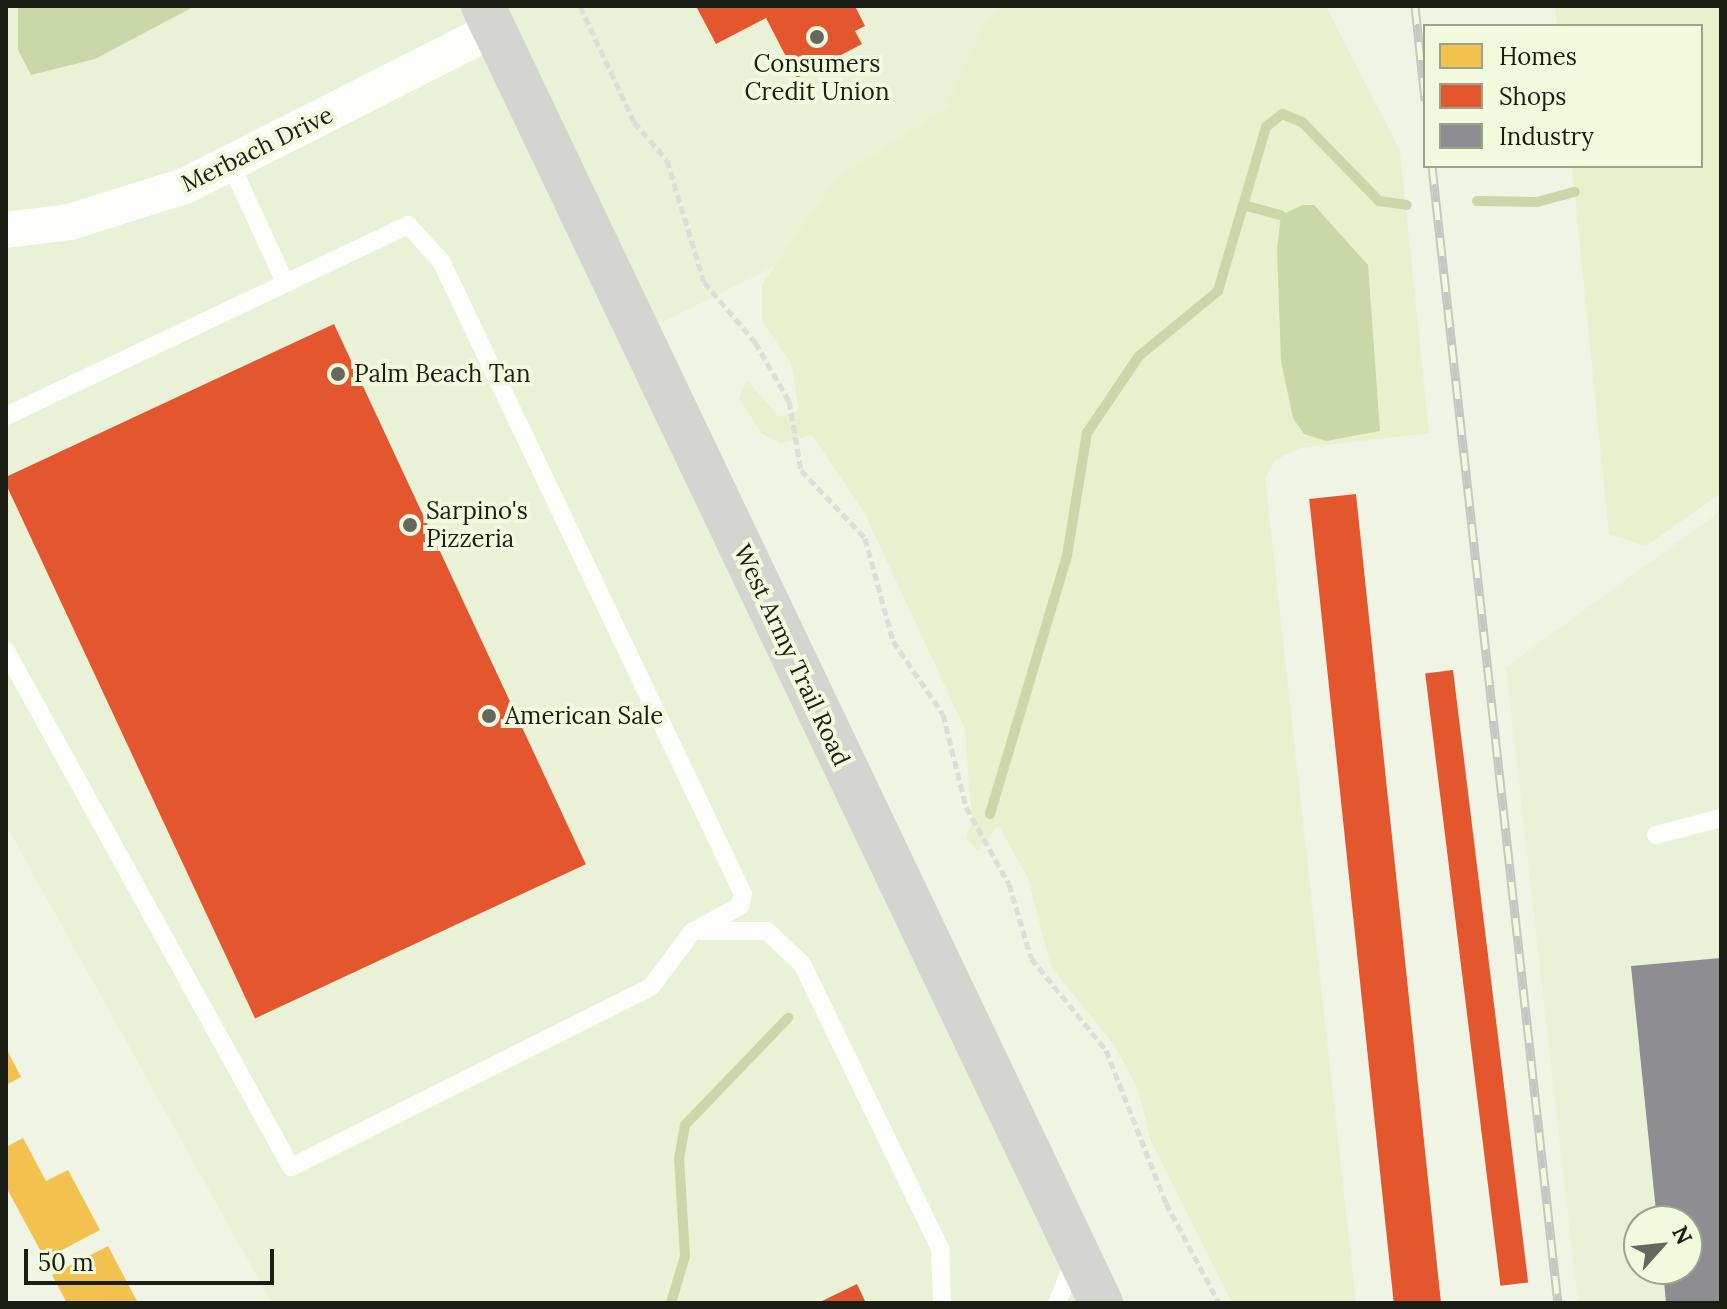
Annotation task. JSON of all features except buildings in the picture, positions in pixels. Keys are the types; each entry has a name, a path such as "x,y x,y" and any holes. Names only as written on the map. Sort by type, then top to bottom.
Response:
{"main road":[{"name":"West Army Trail Road","path":"488,18 1101,1303"}],"street":[{"name":"Merbach Drive","path":"6,230 124,207 230,163 488,18"}],"lane":[{"path":"230,163 285,282"},
{"path":"6,416 408,225 441,261 743,894 740,906 692,932 651,987 291,1167 6,651"},
{"path":"1656,835 1721,818"},
{"path":"692,932 767,931 802,964 940,1248 942,1303"},
{"path":"1057,1303 1076,1252"}],"path":[{"path":"580,6 634,122 667,160 704,282 755,342 789,401 801,470 865,538 893,641 943,714 966,807 1009,884 1031,958 1106,1050 1166,1203 1219,1303"}],"shaded area":[{"path":"6,6 462,6 470,23 164,175 62,206 6,210"},
{"path":"18,6 195,6 95,59 31,75 18,50"},
{"path":"499,6 1299,6 655,326"},
{"path":"1002,6 1326,6 1400,151 1429,433 1300,448 1275,460 1265,478 1356,1303 1232,1303 1151,1141 1138,1089 1113,1043 1051,967 1028,878 998,825 978,851 966,838 972,823 965,729 864,512 812,435 781,443 762,434 739,398 747,380 779,417 799,410 791,363 762,321 762,284 837,178 946,109 984,26"},
{"path":"1555,6 1721,6 1721,493 1646,546 1609,534 1572,168 1703,168 1703,24 1557,24"},
{"path":"488,51 1088,1303 272,1303 6,825 6,242 61,239 189,204"},
{"path":"1303,205 1314,205 1368,265 1380,431 1326,441 1304,434 1293,418 1281,361 1277,249 1281,215"},
{"path":"1721,511 1721,1303 1578,1303 1506,667"}],"waterway":[{"path":"990,814 1067,556 1087,433 1139,356 1218,291 1266,127 1282,114 1302,122 1379,201 1407,205"},
{"path":"1477,201 1537,202 1575,192"},
{"path":"1243,205 1281,215"},
{"path":"671,1303 685,1256 679,1159 685,1125 788,1018"}],"railway":[{"path":"1415,6 1423,81"},
{"path":"1432,168 1558,1303"}],"place":[{"name":"Consumers Credit Union","path":"817,37"},
{"name":"Palm Beach Tan","path":"338,374"},
{"name":"Sarpino's Pizzeria","path":"410,525"},
{"name":"American Sale","path":"489,716"}]}
